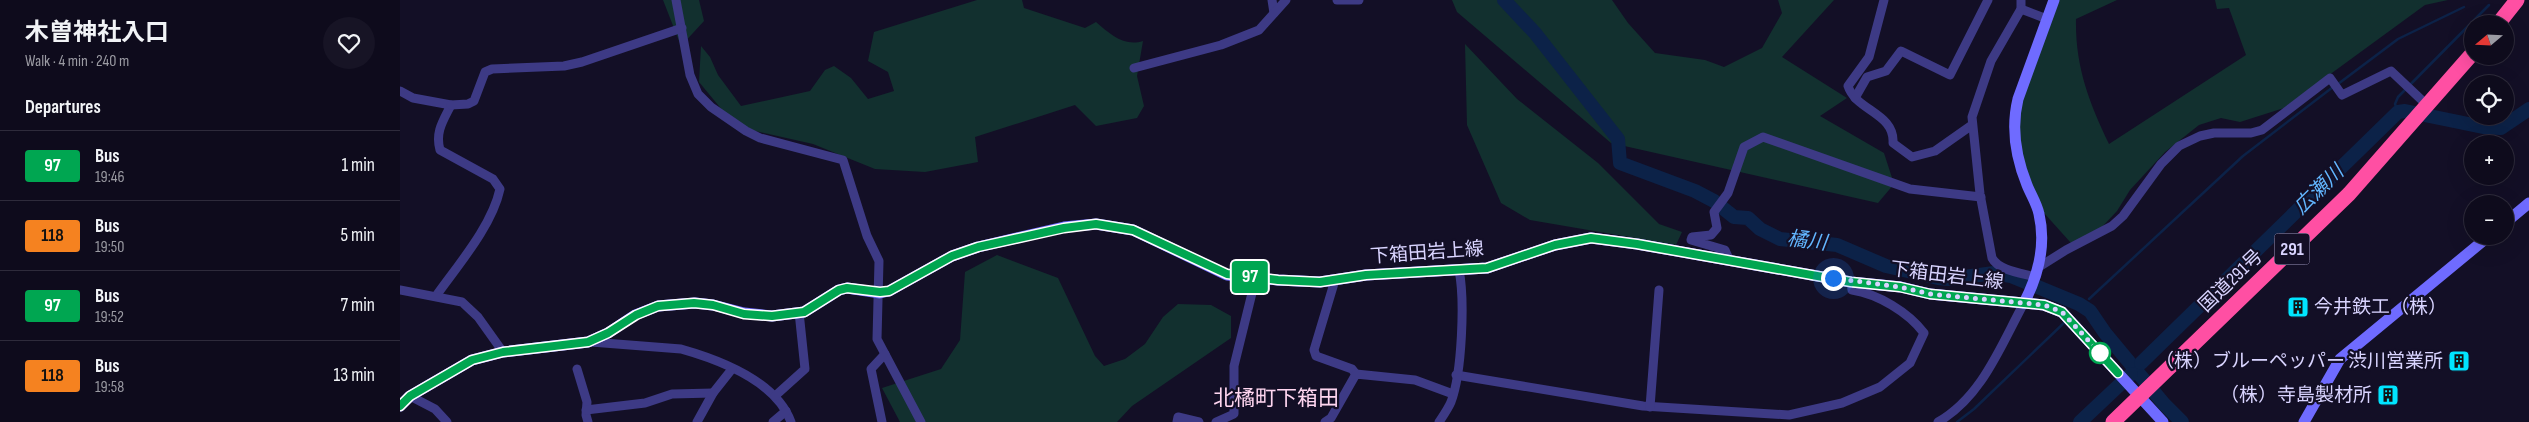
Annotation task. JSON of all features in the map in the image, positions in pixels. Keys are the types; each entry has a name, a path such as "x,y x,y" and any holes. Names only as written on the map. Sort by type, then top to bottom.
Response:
{"highway":[{"path":"2506,15 2518,0"},
{"name":"国道291号","path":"2113,422 2139,391 2163,375 2349,194 2464,63"}],"main road":[{"path":"2027,297 2037,274 2041,227 2039,213 2026,184 2013,128 2018,100 2054,0"},
{"path":"2514,216 2529,203"},
{"name":"下箱田岩上線","path":"400,406 410,396 472,360 503,352 588,342 608,333 636,315 665,304 713,305 762,316 799,312 812,308 839,290 847,288 880,292 889,291 952,256 978,247 1064,228 1096,224 1133,230 1227,274 1278,280 1320,282 1366,275 1487,268 1555,245 1591,238 1729,259 1851,282 1900,287 1930,294 2027,297 2062,312 2118,373 2139,391 2163,422"},
{"path":"2304,422 2340,359 2479,245"}],"street":[{"path":"676,0 690,74 698,94 711,108 746,132 760,138 843,160 868,236 879,261 880,292 877,339 921,422"},
{"path":"1272,0 1274,13"},
{"path":"1134,68 1221,45 1259,30 1286,0"},
{"path":"1337,0 1359,0"},
{"path":"1884,0 1870,57 1848,86 1855,98 1886,121 1894,136 1893,143 1912,156 1935,152 1972,125"},
{"path":"1855,98 1867,77 1886,71 1901,51 1950,75 1988,0"},
{"path":"2047,20 2021,5 1991,61 1972,125 1981,197 1992,258 1995,263 2037,274 2066,250 2112,226 2123,216 2161,164 2179,146 2200,136 2214,133 2250,133 2262,130 2331,79 2342,95 2391,71 2412,91 2423,111"},
{"path":"400,91 413,98 451,105 468,104 474,101 485,72 492,69 564,66 582,62 682,28"},
{"path":"436,296 474,242 498,200 500,189 493,179 440,150 437,139 439,127 451,105"},
{"path":"1729,259 1725,250 1691,240 1692,237 1712,234 1717,228 1714,212 1728,193 1744,147 1763,137 1910,189 1981,197"},
{"path":"1439,422 1454,394 1463,290 1459,270"},
{"path":"1335,280 1314,350 1316,356 1352,369 1356,374 1415,380 1454,394"},
{"path":"1216,422 1234,414 1234,366 1255,281"},
{"path":"1456,375 1650,407 1788,419 1842,403 1880,387 1910,363 1920,346 1924,333 1914,320 1869,293 1852,290 1851,282"},
{"path":"400,290 462,302 478,317 503,352"},
{"path":"1650,407 1659,290"},
{"path":"1938,422 1958,407 1980,384 2027,297"},
{"path":"775,396 805,370 799,312"},
{"path":"588,342 681,349 732,369 775,396 786,410 791,422"},
{"path":"882,422 871,369 885,354"},
{"path":"577,369 587,402 588,422"},
{"path":"697,422 713,393 732,369"},
{"path":"1325,422 1331,418 1356,374"},
{"path":"586,410 645,403 672,394 713,393"},
{"path":"410,396 434,409 447,422"},
{"path":"773,422 786,410"},
{"path":"1177,422 1178,418 1199,422"}],"green space":[{"path":"663,0 699,0 704,21 681,46"},
{"path":"977,0 1022,0 1024,8 1085,28 1096,22 1123,41 1143,41 1137,76 1144,106 1137,118 1096,126 1075,105 975,137 978,162 925,172 875,169 813,144 751,130 723,111 699,82 701,46 710,57 718,75 741,106 810,91 825,70 834,66 851,78 868,99 894,91 888,72 868,61 874,32"},
{"path":"1452,0 1612,0 1628,23 1655,53 1705,60 1724,67 1762,48 1782,13 1778,0 1834,0 1782,57 1847,98 1820,116 1884,153 1894,184 1878,203 1611,143 1457,12"},
{"path":"2058,0 2117,0 2076,19 2076,36 2081,68 2095,113 2109,144 2246,55 2229,8 2217,9 2215,0 2448,0 2425,5 2284,108 2240,122 2221,118 2199,125 2165,152 2130,190 2117,211 2101,228 2071,243 2044,213 2029,181 2019,142 2021,100"},
{"path":"1465,44 1517,99 1598,163 1659,224 1682,232 1676,245 1530,220 1501,203 1467,125"},
{"path":"997,255 1058,278 1095,356 1104,366 1125,359 1145,344 1163,317 1178,304 1211,305 1231,316 1231,338 1132,406 1117,422 900,422 882,388 941,369 960,340 965,272"}],"waterway":[{"name":"橘川","path":"1504,0 1535,33 1618,139 1620,163 1695,191 1714,201 1734,217 1748,218 1760,229 1780,239 1837,245 1886,266 1938,278 1949,279 1994,273 2011,276 2079,304 2090,311 2105,333 2164,404 2182,422"},
{"path":"2398,112 2395,104 2398,97 2489,5"},
{"path":"2338,84 2398,39 2464,7"},
{"path":"2089,299 2243,156 2333,87"},
{"name":"広瀬川","path":"2141,363 2398,112 2405,111 2483,127 2501,128 2529,109"},
{"path":"1957,422 1974,409 2066,321"},
{"name":"広瀬川","path":"2080,422 2131,374"}],"bus line":[{"name":"97","path":"400,406 410,396 472,360 503,352 588,342 608,333 646,310 665,304 694,303 713,305 744,314 762,316 804,312 839,290 847,288 880,292 889,291 952,256 978,247 1064,228 1096,224 1133,230 1189,258 1227,274 1278,280 1320,282 1366,275 1487,268 1555,245 1591,238 1637,244 1851,282 1900,287 1930,294 2044,305 2062,312 2118,373"}],"place":[{"name":"今井鉄工（株）","path":"2298,307"},
{"name":"（株）ブルーペッパー 渋川営業所","path":"2459,361"},
{"name":"（株）寺島製材所","path":"2388,395"}],"district":[{"name":"北橘町下箱田","path":"1276,398"}],"route":[{"path":"1833,278 1851,282 1900,287 1930,294 2044,305 2062,312 2100,353"}]}
